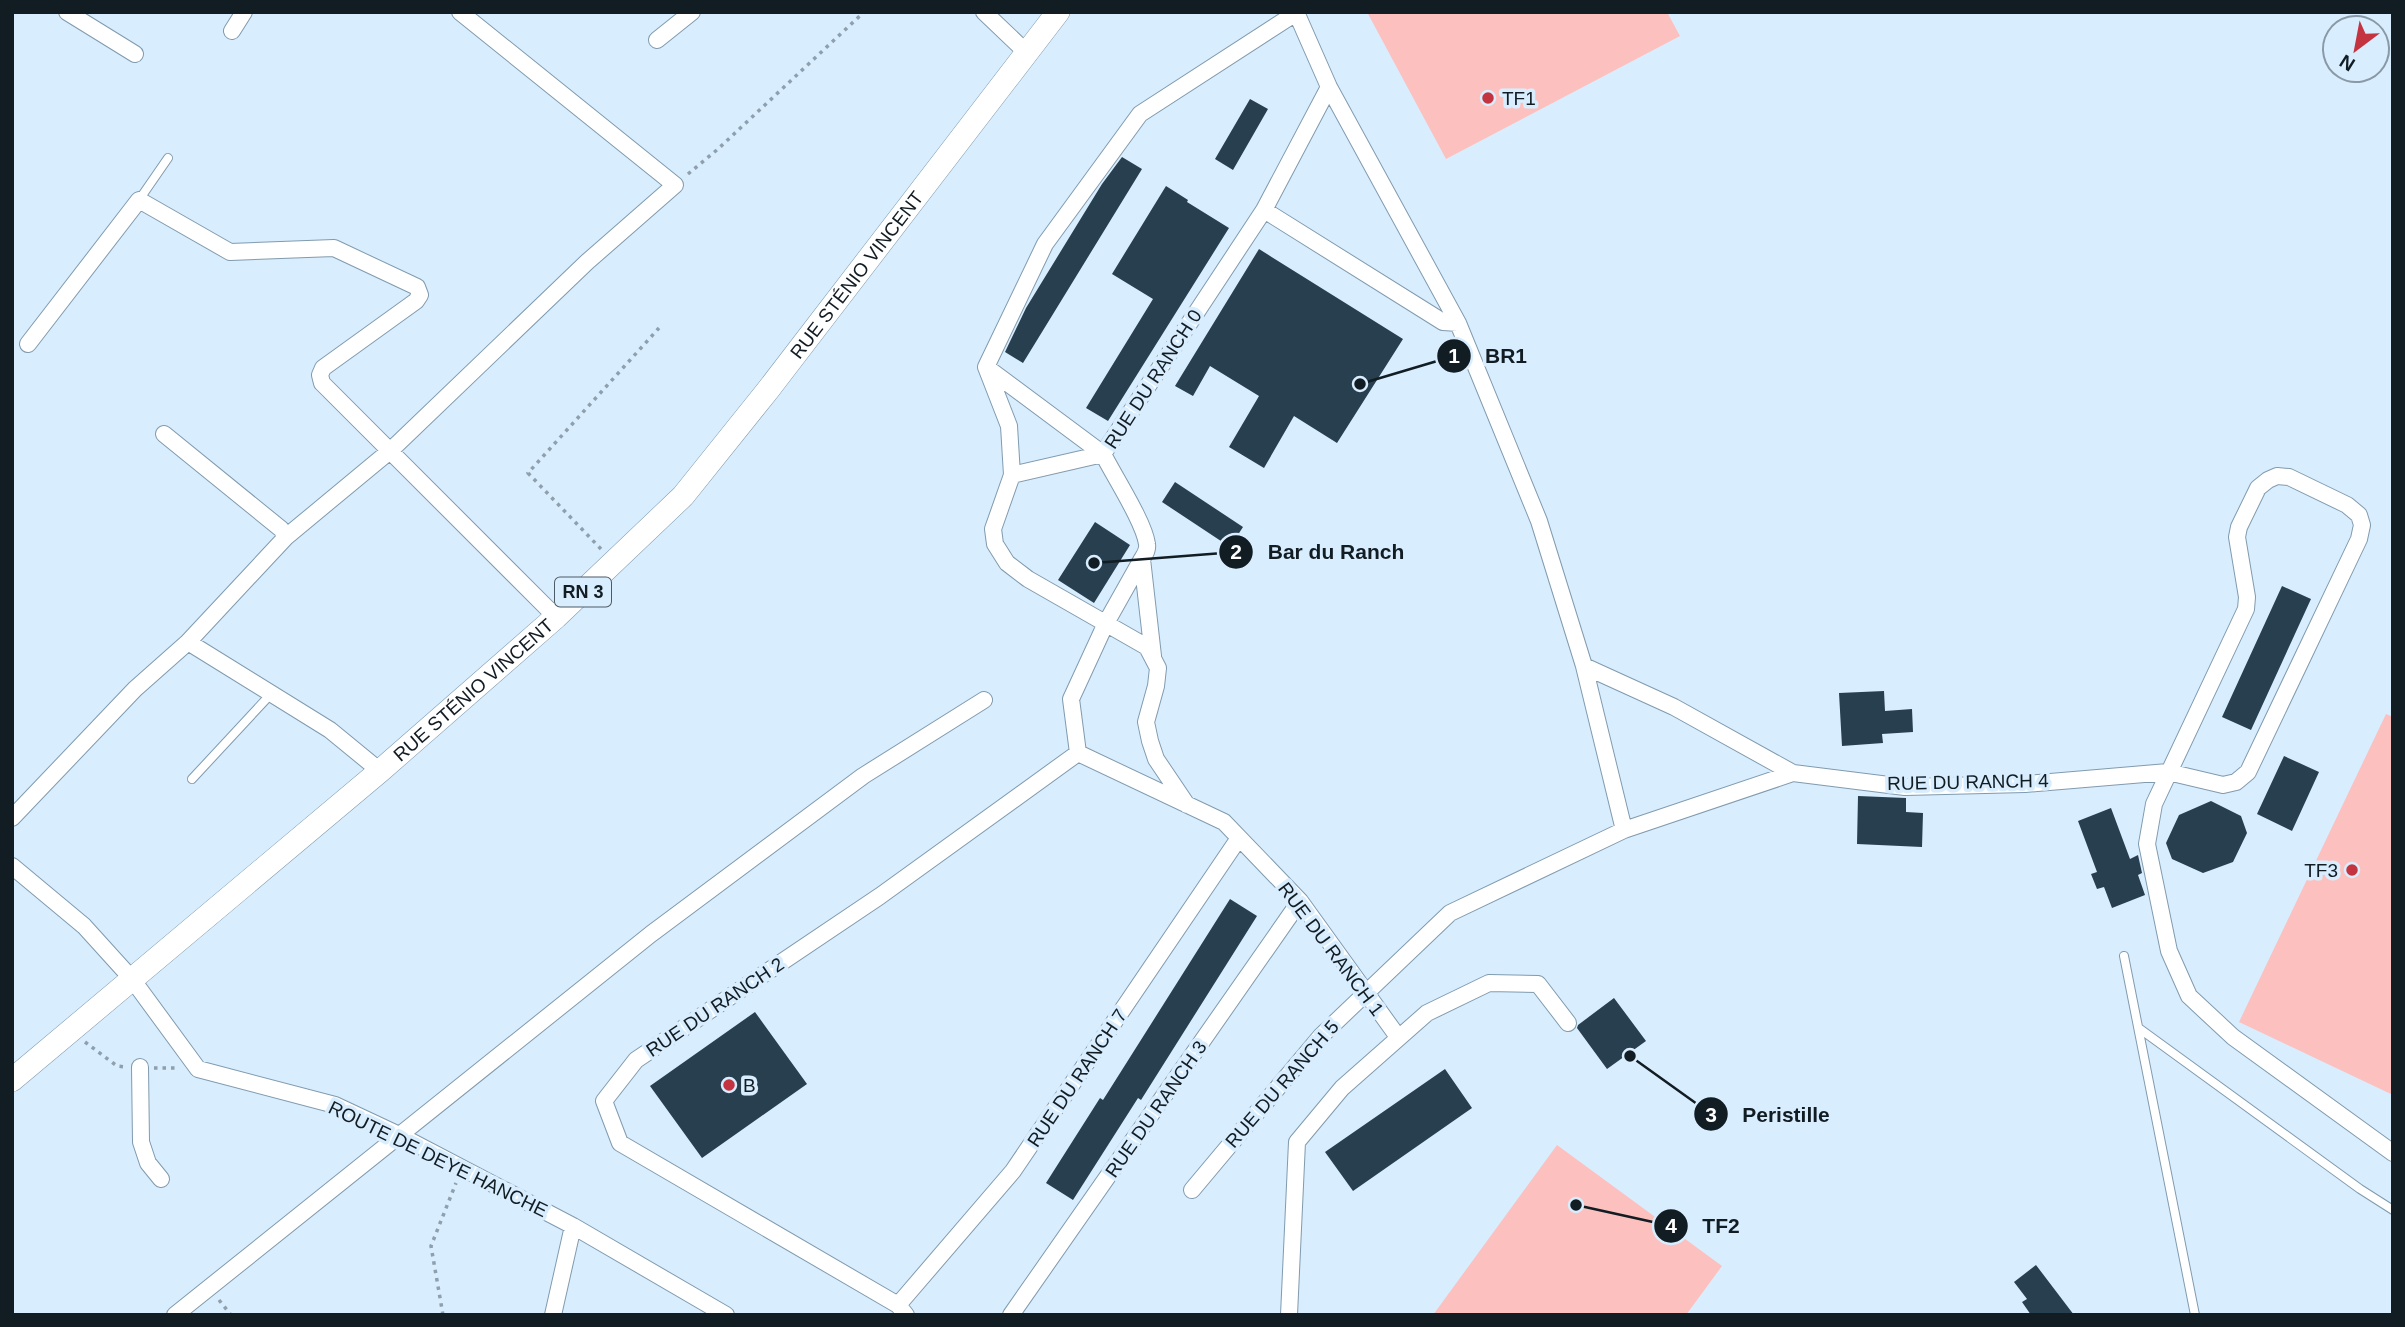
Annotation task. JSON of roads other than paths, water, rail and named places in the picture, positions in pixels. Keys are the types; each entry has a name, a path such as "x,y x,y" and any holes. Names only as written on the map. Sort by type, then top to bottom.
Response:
{"main road":[{"name":"RUE STÉNIO VINCENT","path":"12,1080 380,771 556,617 683,496 1058,12"}],"street":[{"path":"67,12 135,54"},
{"path":"232,31 244,12"},
{"path":"12,818 135,689 188,642 286,537 391,450 587,262 675,185 460,12"},
{"path":"657,40 692,12"},
{"path":"984,12 1027,53"},
{"path":"1187,805 1156,759 1148,732 1146,722 1158,668 1147,647 1028,579 1007,563 995,544 993,529 1012,475 1009,426 986,367 1045,244 1140,114 1296,12 1329,87 1458,323 1539,521 1584,666 1624,830"},
{"name":"RUE DU RANCH 0","path":"986,367 1103,454 1264,210 1329,87"},
{"path":"28,344 139,200 230,252 334,248 416,287 420,295 416,300 329,362 320,375 323,383 556,617"},
{"path":"1264,210 1443,323 1458,323"},
{"path":"164,434 281,528 286,537"},
{"path":"1012,475 1103,454 1137,517 1147,542 1147,549 1106,623 1071,699 1078,753"},
{"name":"RUE DU RANCH 4","path":"1584,666 1674,707 1793,773 1905,787 2025,784 2168,772 2223,786 2236,782 2248,772 2360,539 2362,525 2359,515 2347,505 2289,477 2277,476 2258,488 2239,527 2237,537 2247,597 2246,609 2168,772"},
{"path":"1142,559 1153,656"},
{"path":"188,642 330,730 380,771"},
{"path":"175,1315 651,934 863,776 984,700"},
{"name":"RUE DU RANCH 1","path":"1078,753 1224,822 1300,901 1398,1037"},
{"name":"RUE DU RANCH 2","path":"902,1310 620,1143 604,1101 636,1060 880,896 1078,753"},
{"path":"2168,772 2154,804 2147,844 2169,951 2189,996 2232,1037 2393,1153"},
{"name":"RUE DU RANCH 5","path":"1192,1190 1321,1036 1450,914 1624,830 1793,773"},
{"name":"RUE DU RANCH 7","path":"902,1310 1013,1171 1239,838"},
{"name":"ROUTE DE DEYE HANCHE","path":"12,866 84,926 132,979 198,1069 335,1105 399,1135 573,1226 726,1315"},
{"name":"RUE DU RANCH 3","path":"1011,1315 1300,901"},
{"path":"1289,1315 1297,1142 1342,1088 1427,1013 1489,983 1538,984 1568,1023"},
{"path":"140,1067 141,1142 148,1163 161,1179"},
{"path":"553,1315 573,1226"}],"lane":[{"path":"139,200 167,158"},
{"path":"192,779 270,695"},
{"path":"2124,956 2196,1315"},
{"path":"2140,1029 2360,1189 2393,1210"}],"place":[{"name":"TF1","path":"1488,98"},
{"name":"BR1","path":"1360,384"},
{"name":"Bar du Ranch","path":"1094,563"},
{"name":"TF3","path":"2352,870"},
{"name":"Peristille","path":"1630,1056"},
{"name":"B","path":"729,1085"},
{"name":"TF2","path":"1576,1205"}]}
